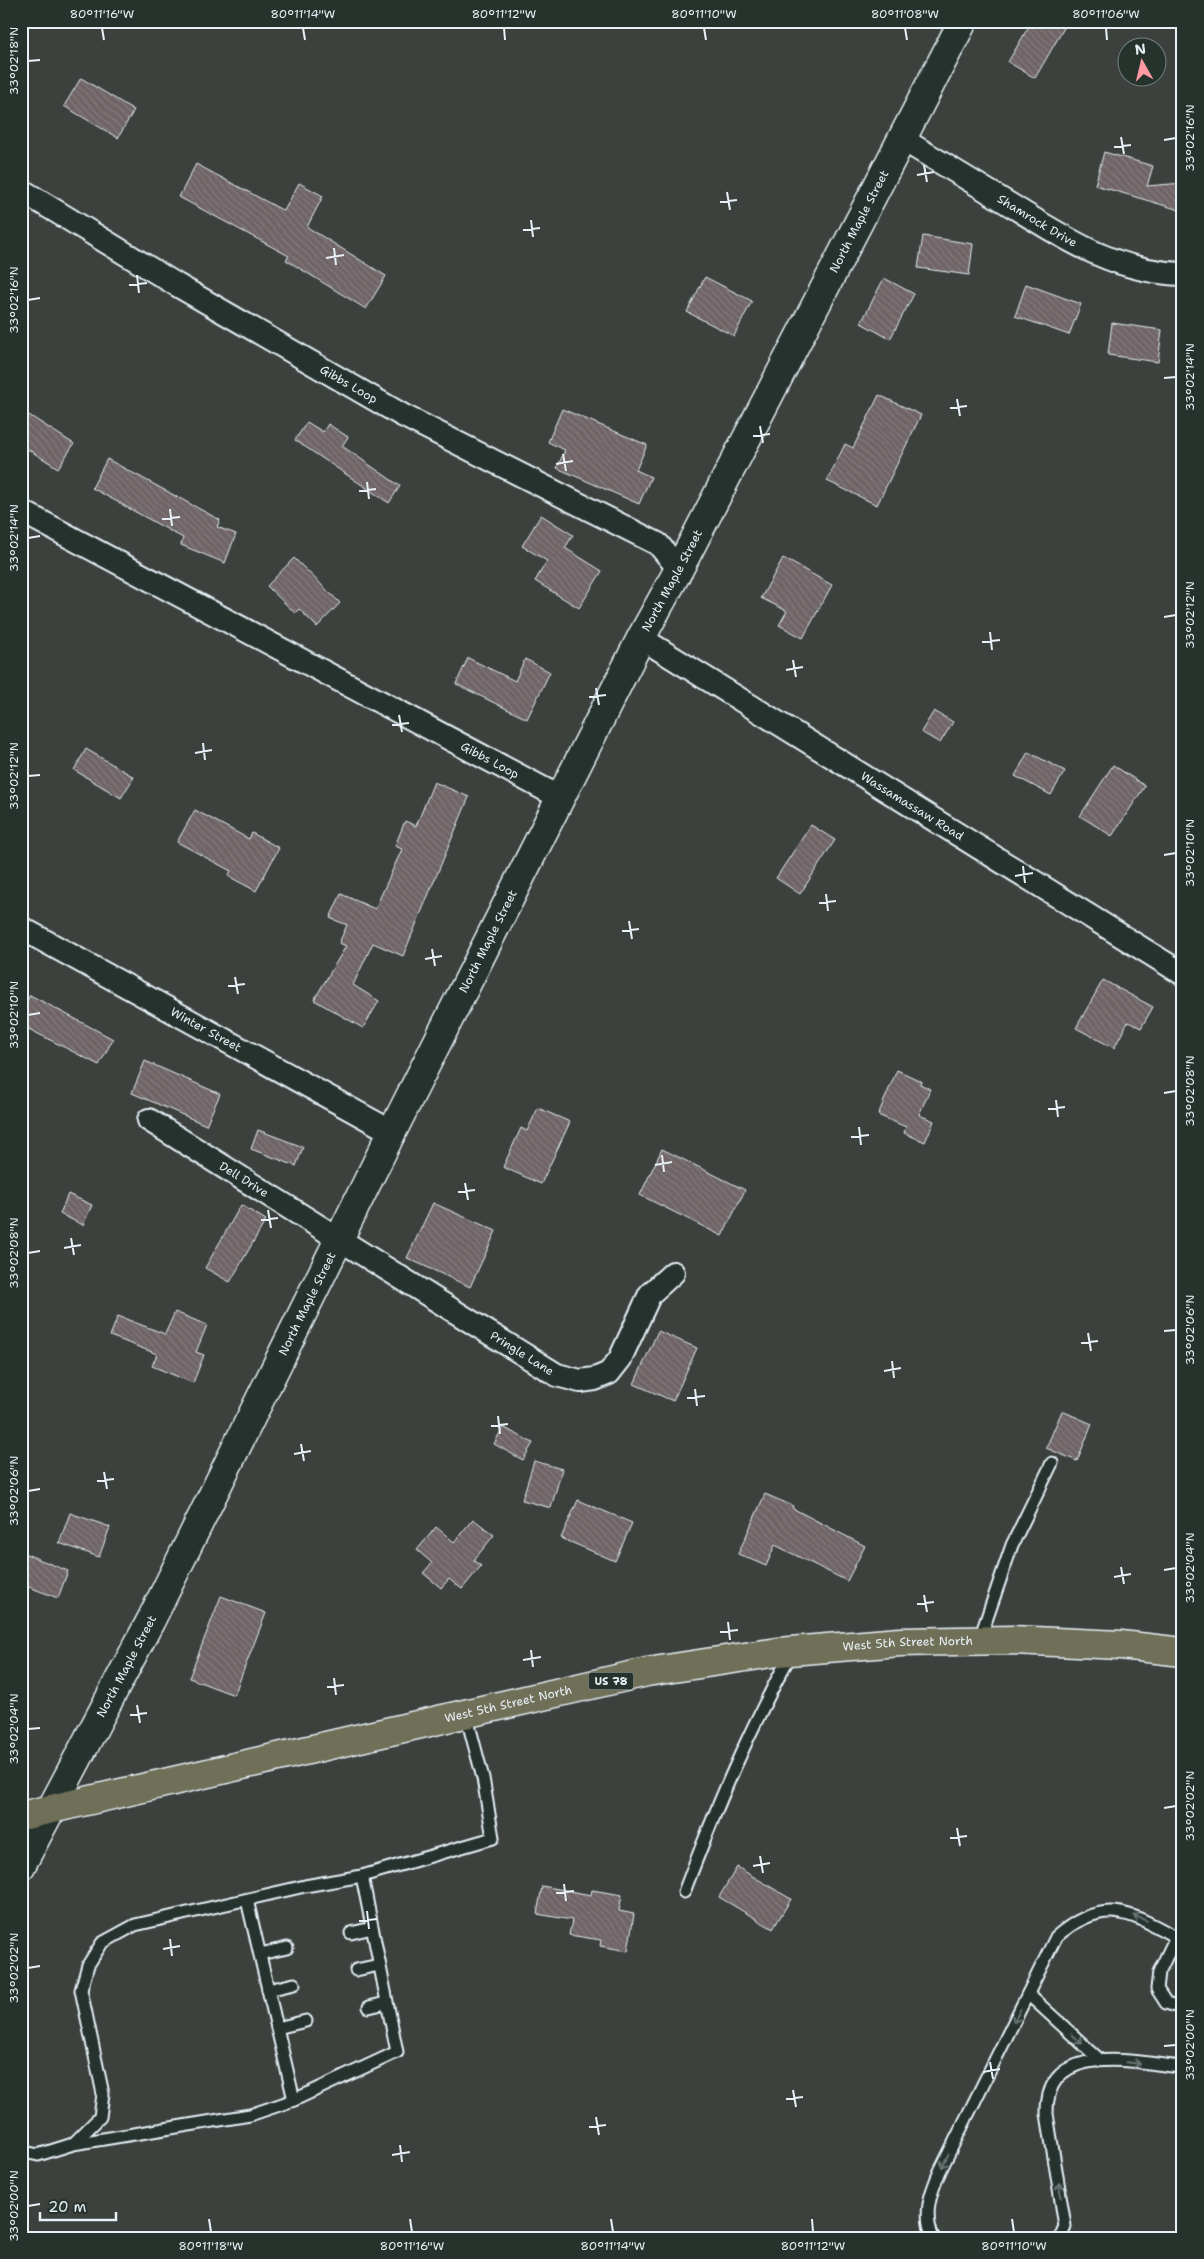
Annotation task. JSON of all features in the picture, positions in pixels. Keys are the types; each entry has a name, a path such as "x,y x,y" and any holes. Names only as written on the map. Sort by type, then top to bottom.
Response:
{"main road":[{"name":"West 5th Street North","path":"50,1809 647,1672 792,1651 900,1642 979,1641 1121,1645 1183,1652"},
{"name":"US 78","path":"21,1816 50,1809"}],"street":[{"name":"North Maple Street","path":"21,1866 50,1809 77,1764 151,1620 392,1132 641,638 679,569 963,21"},
{"name":"Shamrock Drive","path":"902,139 1074,244 1118,264 1143,270 1183,274"},
{"name":"Gibbs Loop","path":"21,190 177,285 402,415 658,544 679,569"},
{"name":"Gibbs Loop","path":"21,511 561,798"},
{"name":"Wassamassaw Road","path":"641,638 1183,974"},
{"name":"Winter Street","path":"21,928 392,1132"},
{"name":"Dell Drive","path":"149,1120 339,1241"},
{"name":"Pringle Lane","path":"339,1241 557,1375 580,1381 609,1373 620,1358 650,1294 673,1274"}],"lane":[{"path":"979,1641 1012,1545 1052,1463"},
{"path":"684,1892 728,1779 759,1711 792,1651"},
{"path":"73,2144 100,2117 103,2094 81,1990 88,1965 102,1944 135,1925 362,1876 493,1838 483,1778 466,1714"},
{"path":"23,2154 38,2155 73,2144 250,2115 294,2100 397,2052 362,1876"},
{"path":"247,1900 294,2100"},
{"path":"933,2238 928,2226 927,2213 931,2193 1056,1937 1071,1924 1088,1916 1107,1911 1128,1913 1179,1939 1159,1972 1157,1989 1166,2003 1183,2008"},
{"path":"351,1933 372,1928"},
{"path":"260,1954 287,1948"},
{"path":"356,1970 379,1965"},
{"path":"268,1990 294,1984"},
{"path":"1028,1994 1100,2060"},
{"path":"369,2007 386,2003"},
{"path":"277,2028 306,2021"},
{"path":"1060,2238 1065,2226 1046,2098 1052,2086 1063,2072 1076,2064 1093,2059 1183,2067"}],"building":[{"path":"1032,21 1068,21 1035,78 1008,62"},
{"path":"81,78 134,110 118,138 64,106"},
{"path":"1104,152 1153,166 1147,186 1183,183 1183,211 1095,185"},
{"path":"196,164 284,211 299,183 323,196 307,227 386,276 366,309 286,260 289,256 179,197"},
{"path":"923,236 973,244 969,275 918,268"},
{"path":"705,277 752,301 734,336 687,312"},
{"path":"884,278 914,294 890,339 861,323"},
{"path":"1026,284 1081,304 1069,335 1015,316"},
{"path":"1112,323 1162,330 1158,362 1108,355"},
{"path":"879,395 921,415 877,505 827,481 845,444 853,448"},
{"path":"562,409 647,445 636,470 651,477 639,504 557,468 565,450 548,442"},
{"path":"21,410 74,444 58,468 21,445"},
{"path":"307,422 323,432 328,424 348,437 342,446 400,486 389,503 295,440"},
{"path":"107,459 220,520 217,527 236,534 225,563 181,545 183,538 92,488"},
{"path":"541,515 573,535 565,548 602,571 579,608 535,581 547,561 522,546"},
{"path":"294,558 340,603 317,627 299,609 295,613 267,586"},
{"path":"783,558 832,585 803,638 779,625 787,611 761,598"},
{"path":"468,658 515,681 525,659 550,672 527,719 456,684"},
{"path":"934,711 953,722 940,743 921,732"},
{"path":"86,749 134,777 121,798 74,770"},
{"path":"1028,752 1065,771 1051,795 1015,776"},
{"path":"1113,765 1145,786 1112,836 1080,816"},
{"path":"434,782 469,797 403,956 373,943 353,985 379,1001 363,1028 314,1000 346,946 339,943 347,925 330,918 341,894 375,909 402,849 395,846 405,821 416,826"},
{"path":"195,810 249,839 252,833 279,848 256,891 228,876 231,871 177,842"},
{"path":"811,825 835,840 800,894 776,878"},
{"path":"1103,980 1153,1007 1141,1028 1128,1022 1114,1048 1076,1028"},
{"path":"30,995 113,1039 99,1065 21,1025 21,1012"},
{"path":"145,1061 220,1094 206,1125 132,1093"},
{"path":"897,1070 921,1081 920,1084 930,1089 919,1115 934,1121 925,1142 904,1133 906,1127 878,1115"},
{"path":"538,1108 570,1122 541,1184 503,1167 521,1128 527,1131"},
{"path":"258,1130 303,1147 296,1166 251,1149"},
{"path":"662,1149 745,1190 722,1236 640,1195"},
{"path":"68,1194 92,1205 83,1225 60,1214"},
{"path":"433,1203 496,1231 470,1287 407,1258"},
{"path":"241,1205 266,1220 230,1282 205,1268"},
{"path":"175,1312 207,1325 196,1352 204,1355 193,1383 152,1366 157,1354 110,1336 118,1316 165,1334"},
{"path":"658,1331 697,1348 673,1401 634,1384"},
{"path":"1062,1411 1092,1424 1077,1461 1046,1448"},
{"path":"503,1427 533,1443 523,1460 494,1444"},
{"path":"534,1461 562,1469 551,1508 522,1500"},
{"path":"765,1494 793,1506 792,1508 865,1546 847,1581 775,1545 766,1566 738,1554"},
{"path":"578,1500 632,1523 615,1561 561,1538"},
{"path":"70,1513 110,1527 99,1557 59,1543"},
{"path":"473,1519 494,1535 474,1560 481,1566 462,1589 449,1579 441,1588 423,1573 432,1563 417,1550 436,1527 454,1542"},
{"path":"21,1552 68,1571 58,1598 21,1584"},
{"path":"221,1596 266,1613 234,1695 189,1678"},
{"path":"737,1867 791,1899 773,1929 719,1897"},
{"path":"542,1886 591,1895 592,1890 622,1895 619,1911 634,1914 628,1951 600,1946 601,1940 569,1935 572,1920 537,1914"}]}
